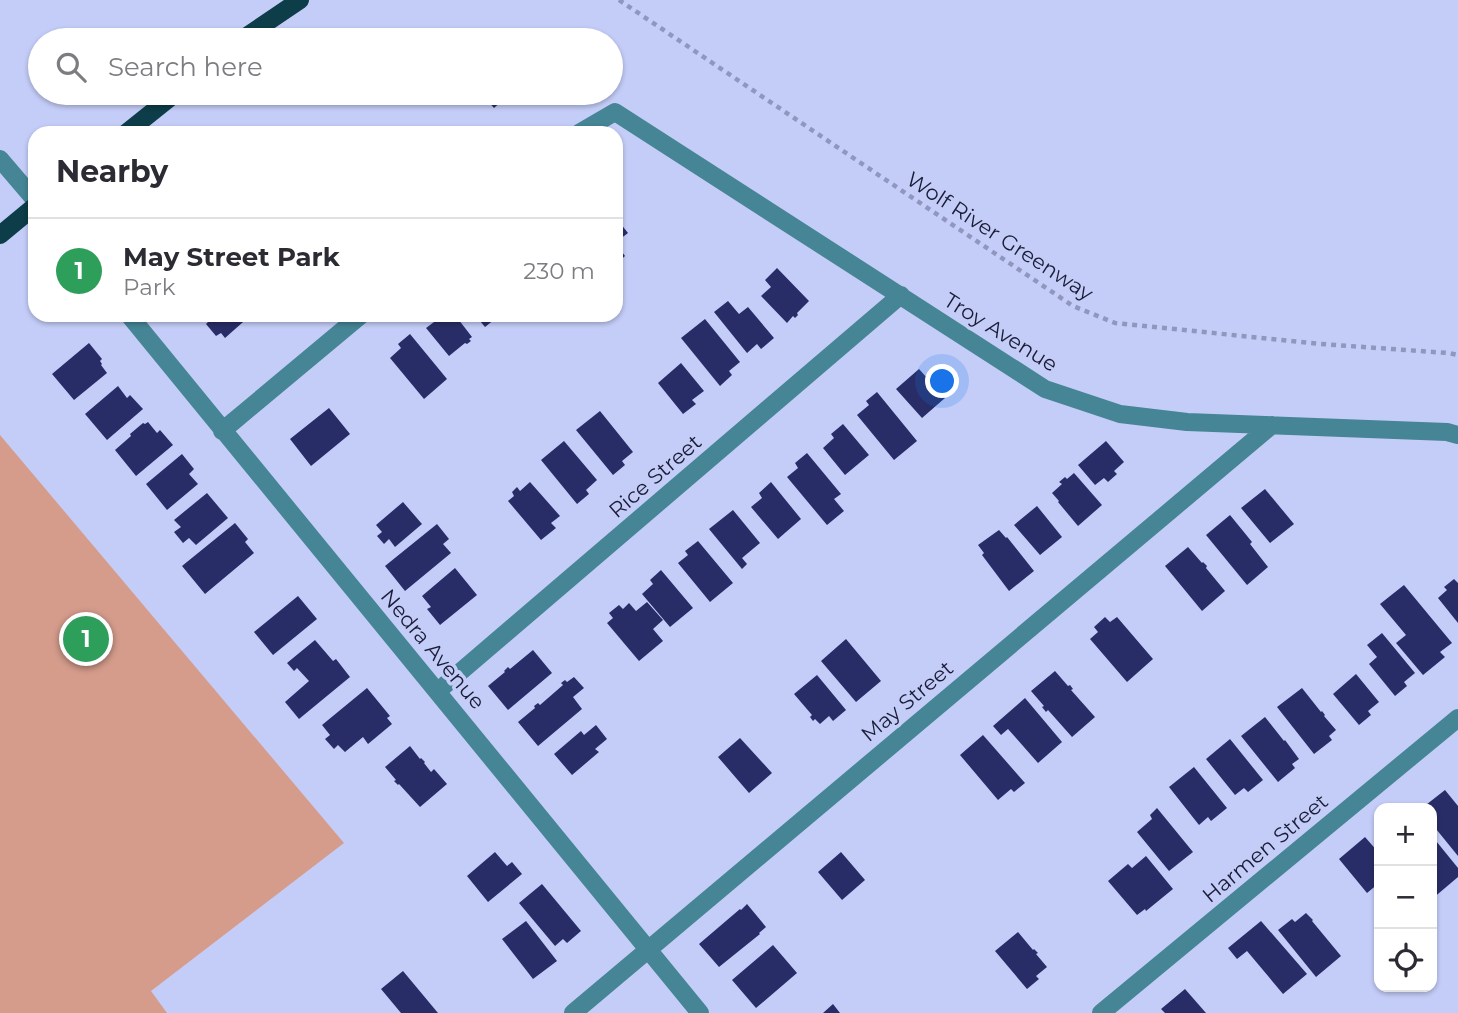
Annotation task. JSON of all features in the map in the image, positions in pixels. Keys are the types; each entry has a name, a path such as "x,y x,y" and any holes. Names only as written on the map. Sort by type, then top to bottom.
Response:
{"main road":[{"path":"259,28 300,0"},
{"path":"134,126 161,105"},
{"path":"0,235 28,212"}],"street":[{"name":"Troy Avenue","path":"591,126 615,112 1045,389 1120,414 1186,422 1447,432 1458,435"},
{"path":"0,159 28,192"},
{"name":"Rice Street","path":"438,691 901,295"},
{"name":"Nedra Avenue","path":"135,322 700,1013"},
{"path":"222,431 353,322"},
{"name":"May Street","path":"573,1013 1272,425"},
{"name":"Harmen Street","path":"1101,1013 1458,718"}],"path":[{"name":"Wolf River Greenway","path":"619,0 1073,306 1115,323 1458,355"}],"shaded area":[{"path":"0,435 344,843 151,991 167,1013 0,1013"}],"building":[{"path":"777,268 809,301 795,318 793,316 787,323 761,296 771,287 765,280"},
{"path":"728,301 739,314 748,307 774,338 761,349 757,344 747,353 714,312"},
{"path":"705,319 740,362 729,371 732,375 720,386 681,338"},
{"path":"243,322 225,338 221,333 216,336 206,324"},
{"path":"434,322 460,322 472,337 469,339 471,341 449,356 426,328"},
{"path":"410,334 447,379 424,399 390,358 401,348 398,344"},
{"path":"89,343 102,359 101,365 107,373 74,400 52,374"},
{"path":"681,363 704,391 692,400 696,404 683,414 658,383"},
{"path":"919,369 945,398 922,418 896,389"},
{"path":"118,386 127,398 130,395 143,409 107,440 85,414"},
{"path":"877,392 917,441 894,460 857,415 869,405 866,401"},
{"path":"329,408 350,434 311,466 290,439"},
{"path":"600,411 633,452 622,461 625,465 613,475 576,430"},
{"path":"148,422 157,433 160,430 173,445 136,476 115,450 130,434"},
{"path":"843,424 869,455 845,475 823,448 834,438 831,434"},
{"path":"564,441 597,480 586,490 589,494 577,504 541,460"},
{"path":"1106,441 1124,462 1114,471 1117,474 1108,482 1104,478 1095,485 1078,465"},
{"path":"807,453 841,494 834,499 844,511 827,525 787,477 798,468 795,463"},
{"path":"182,454 194,469 189,474 198,484 167,510 146,484"},
{"path":"1074,473 1102,505 1078,526 1052,493 1062,484 1059,482"},
{"path":"530,482 560,516 551,523 556,528 541,540 508,501 514,496 512,492 517,487 520,491"},
{"path":"771,482 801,519 778,539 751,507 762,498 759,493"},
{"path":"1265,489 1294,524 1270,543 1241,508"},
{"path":"207,493 228,518 196,545 189,538 183,543 174,532 181,527 174,520"},
{"path":"403,502 422,524 395,547 389,539 384,544 377,536 382,532 376,525"},
{"path":"1037,506 1062,537 1040,555 1014,525"},
{"path":"733,510 760,543 742,558 747,564 742,569 709,529"},
{"path":"1230,515 1268,567 1247,585 1206,535"},
{"path":"235,523 248,539 245,542 254,553 205,594 182,566"},
{"path":"437,524 449,539 443,544 451,553 405,591 385,566"},
{"path":"999,530 1034,571 1009,591 982,555 984,553 978,545"},
{"path":"698,541 733,583 710,602 678,563 688,555 685,551"},
{"path":"1188,547 1207,566 1225,591 1202,611 1165,566"},
{"path":"455,568 477,595 440,625 427,609 431,607 422,596"},
{"path":"661,570 693,608 670,627 642,594 653,584 650,580"},
{"path":"1454,579 1458,583 1458,623 1438,598 1447,590 1444,587"},
{"path":"1404,585 1452,643 1440,652 1445,657 1423,675 1396,643 1406,635 1380,604"},
{"path":"298,596 317,619 273,655 254,632"},
{"path":"647,602 663,620 653,629 663,641 639,661 607,623 613,618 609,613 619,605 623,609 629,603 636,611"},
{"path":"1105,617 1110,622 1117,617 1153,659 1127,682 1090,639 1098,632 1094,627"},
{"path":"1382,633 1415,673 1404,682 1407,686 1395,696 1369,664 1377,657 1367,645"},
{"path":"846,639 881,681 856,702 821,661"},
{"path":"315,640 333,661 336,659 350,677 299,719 285,702 309,681 297,668 294,671 287,663"},
{"path":"533,650 552,673 508,710 488,686 508,667 510,669"},
{"path":"1055,671 1070,685 1073,689 1071,690 1095,717 1072,737 1048,710 1046,712 1031,691"},
{"path":"1356,674 1379,702 1368,711 1371,715 1359,725 1333,694"},
{"path":"817,675 846,710 833,721 829,716 820,724 815,719 813,721 810,717 812,715 794,694"},
{"path":"574,677 584,688 573,697 582,709 538,746 518,722 535,708 534,706 538,703 540,705 563,685 561,683"},
{"path":"367,688 390,716 387,718 392,724 368,744 363,737 345,752 338,745 334,749 325,739 330,735 322,725"},
{"path":"1302,688 1336,730 1329,736 1332,740 1314,754 1277,707"},
{"path":"1025,698 1062,742 1038,763 1008,729 1001,735 993,726"},
{"path":"1265,717 1299,759 1292,764 1295,768 1278,782 1241,736"},
{"path":"596,725 607,739 595,749 599,752 572,775 554,754 581,731 584,735"},
{"path":"983,735 1025,783 1014,792 1011,789 998,800 960,755"},
{"path":"740,738 772,773 749,793 718,757"},
{"path":"1230,739 1263,780 1248,792 1244,788 1235,795 1206,759"},
{"path":"410,746 431,772 434,769 447,784 420,807 394,781 396,780 385,767"},
{"path":"1194,767 1227,808 1211,821 1208,817 1199,825 1169,787"},
{"path":"1445,790 1458,806 1458,856 1437,830 1437,803 1428,803"},
{"path":"1157,808 1193,852 1169,871 1137,832 1152,819 1150,815"},
{"path":"1365,837 1374,847 1374,887 1367,893 1339,859"},
{"path":"1437,842 1458,868 1458,877 1437,895"},
{"path":"495,852 507,866 512,862 522,874 488,902 467,876"},
{"path":"841,852 865,880 842,900 818,872"},
{"path":"1146,856 1173,889 1137,915 1108,881 1128,864 1132,868"},
{"path":"542,884 581,931 567,943 563,939 555,946 519,903"},
{"path":"747,904 766,927 719,967 699,944"},
{"path":"1306,913 1341,956 1316,977 1278,930 1292,919 1295,922"},
{"path":"526,921 557,961 533,979 502,939"},
{"path":"1261,921 1307,974 1283,994 1247,951 1237,959 1228,948"},
{"path":"1018,932 1047,967 1036,976 1039,979 1027,989 995,951"},
{"path":"773,945 797,973 756,1008 732,980"},
{"path":"403,971 438,1013 401,1013 381,989"},
{"path":"1185,989 1206,1013 1165,1013 1161,1009"},
{"path":"833,1004 840,1013 823,1013"}],"place":[{"name":"May Street Park","path":"86,639"}]}
